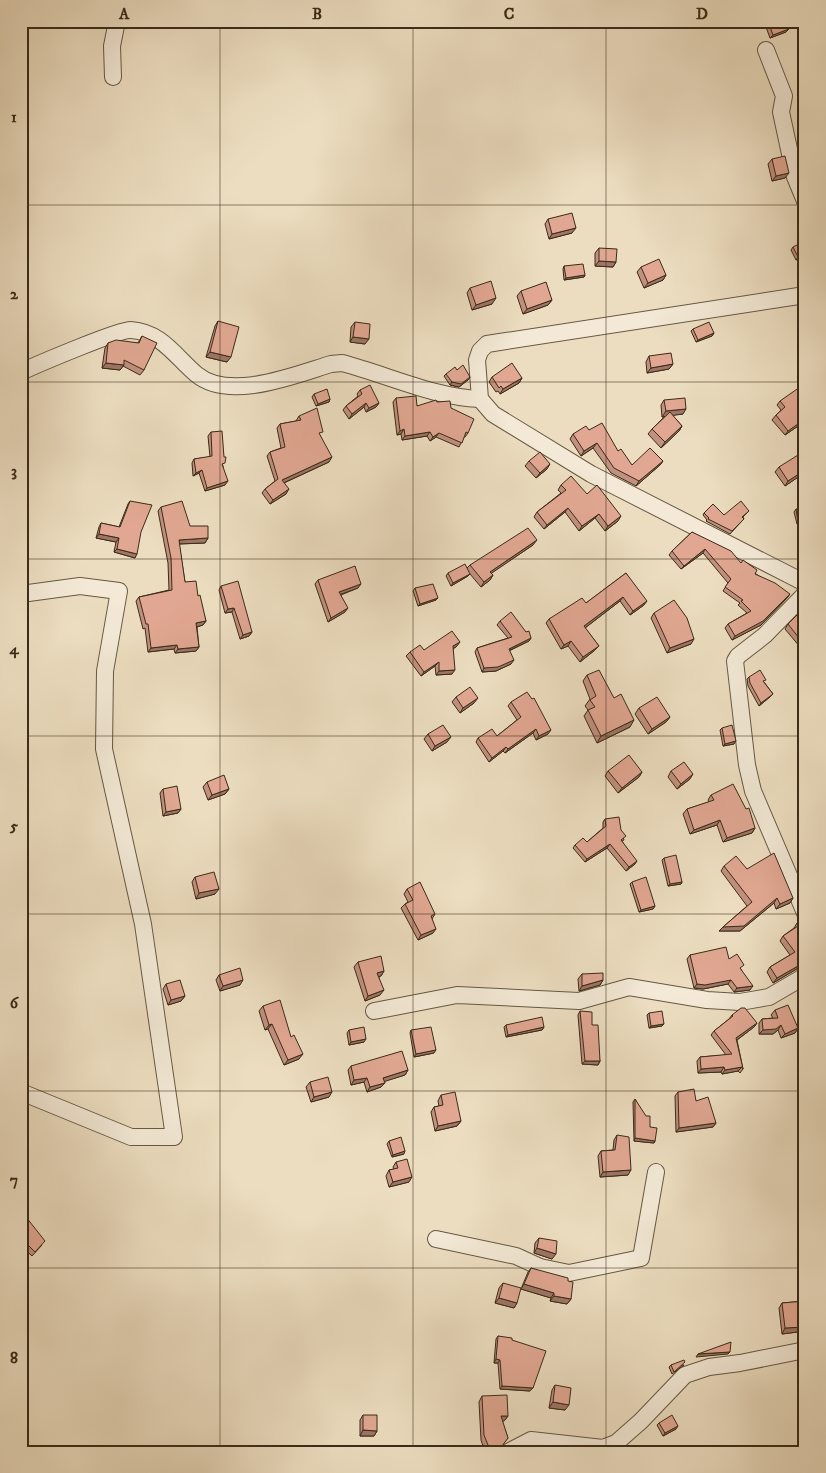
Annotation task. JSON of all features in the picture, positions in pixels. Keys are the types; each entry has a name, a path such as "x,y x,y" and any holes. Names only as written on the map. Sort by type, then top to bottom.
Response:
{"street":[{"path":"113,77 112,46 117,21"},
{"path":"766,50 784,96 781,112 795,177 805,201"},
{"path":"805,294 487,344 480,351 477,360 480,399 493,414 592,474 805,584"},
{"path":"21,372 129,330 152,334 171,349 196,374 212,383 256,385 331,364 342,363 436,392 463,398 480,399"},
{"path":"21,594 80,586 119,591 105,672 104,749 143,924 174,1137 131,1137 21,1092"},
{"path":"805,594 765,635 738,656 735,661 747,765 753,790 805,913"},
{"path":"374,1011 457,995 579,1001 629,987 707,1000 740,1002 769,997 805,976"},
{"path":"436,1239 516,1256 540,1267 569,1273 641,1258 656,1172"},
{"path":"508,1452 531,1440 603,1448 616,1443 685,1375 708,1367 740,1364 805,1350"}],"building":[{"path":"760,21 786,21 789,29 773,35 769,24 760,24"},
{"path":"785,156 789,173 776,176 772,159"},
{"path":"572,213 576,228 552,234 548,219"},
{"path":"805,241 805,254 798,257 793,247"},
{"path":"599,248 617,249 616,262 599,261"},
{"path":"659,259 666,275 648,283 641,267"},
{"path":"583,264 585,275 566,278 564,266"},
{"path":"491,281 496,298 476,305 470,288"},
{"path":"546,282 552,300 527,309 521,291"},
{"path":"218,321 239,327 231,357 210,352"},
{"path":"355,322 370,324 369,339 353,337"},
{"path":"709,322 714,333 698,340 693,329"},
{"path":"142,336 157,343 144,370 124,360 124,365 106,363 108,343 116,340 139,343"},
{"path":"671,353 673,364 651,368 649,356"},
{"path":"512,363 522,378 503,389 501,386 499,388 492,377"},
{"path":"463,365 470,377 461,384 452,382 446,374 455,367 457,370"},
{"path":"370,385 379,403 369,408 366,403 352,414 346,406 362,394 360,390"},
{"path":"800,387 805,393 805,419 788,431 776,415 785,407 780,401"},
{"path":"327,389 330,399 318,404 314,394"},
{"path":"416,396 417,406 436,400 437,402 450,401 451,408 474,419 462,443 439,433 433,437 430,432 405,436 404,429 400,431 396,398"},
{"path":"685,398 686,409 666,411 664,400"},
{"path":"317,408 323,432 319,433 332,457 282,480 289,489 273,500 265,489 278,479 270,452 285,447 280,424 301,420 299,416"},
{"path":"670,412 682,426 665,442 652,429"},
{"path":"602,423 618,451 621,449 632,465 650,448 663,461 639,481 614,468 597,443 584,451 573,434 586,426 589,430"},
{"path":"222,431 224,457 226,457 225,463 222,464 228,481 207,488 202,470 196,473 194,459 212,456 211,432"},
{"path":"540,452 550,464 540,473 529,461"},
{"path":"798,455 805,464 805,470 788,481 779,467"},
{"path":"571,476 587,494 597,485 621,516 608,526 599,514 582,526 568,508 547,525 537,512 566,490 561,485"},
{"path":"130,501 152,505 141,532 137,554 117,549 119,538 99,534 101,523 120,527"},
{"path":"182,501 190,526 208,526 208,538 179,540 185,582 196,581 198,596 200,595 206,621 196,623 199,647 178,649 177,645 151,648 148,624 146,624 139,597 172,590 171,558 161,507"},
{"path":"741,501 749,511 732,531 708,519 704,513 713,504 724,515"},
{"path":"805,508 805,520 798,522 796,509"},
{"path":"528,528 537,540 490,572 493,575 484,582 470,565"},
{"path":"692,532 731,551 741,563 743,560 757,570 755,574 775,583 790,594 763,621 735,636 728,624 751,611 741,601 743,600 725,587 731,579 705,549 684,566 672,551"},
{"path":"465,564 470,574 453,583 448,573"},
{"path":"355,566 361,584 339,592 348,608 331,618 318,580"},
{"path":"626,573 647,601 633,611 623,597 584,626 599,646 583,657 571,641 564,645 549,619 582,598 586,603"},
{"path":"238,581 252,632 243,635 234,608 228,609 221,586"},
{"path":"433,584 438,598 420,604 415,588"},
{"path":"674,600 687,618 694,639 670,648 654,613"},
{"path":"805,607 805,642 803,643 788,624"},
{"path":"511,612 526,632 529,631 531,638 509,649 514,660 498,667 484,668 477,648 512,637 500,621"},
{"path":"452,631 460,642 453,646 455,670 439,671 439,662 424,672 410,652 420,645 424,650"},
{"path":"599,670 614,698 621,694 634,720 601,736 588,710 595,707 590,700 596,696 587,675"},
{"path":"760,670 766,680 763,681 773,694 761,703 750,683 749,677"},
{"path":"470,687 478,698 463,708 456,697"},
{"path":"527,692 532,699 534,698 551,730 539,736 536,729 492,758 478,738 492,729 497,736 521,717 511,702"},
{"path":"657,697 670,717 652,729 639,708"},
{"path":"443,725 451,737 435,746 428,734"},
{"path":"732,725 736,741 725,744 722,728"},
{"path":"629,755 642,772 622,788 608,771"},
{"path":"684,762 693,774 681,784 671,771"},
{"path":"224,775 229,789 212,795 207,782"},
{"path":"733,784 746,809 749,808 755,828 727,838 720,820 694,830 687,809 714,800 711,795"},
{"path":"177,786 181,809 166,812 163,789"},
{"path":"619,817 621,830 626,836 621,840 637,861 629,867 610,844 587,859 575,845 583,838 587,842 606,826 605,819"},
{"path":"774,853 793,898 780,904 777,898 744,926 723,927 752,902 724,866 736,856 747,869"},
{"path":"676,855 682,882 670,884 664,858"},
{"path":"214,872 219,889 199,893 195,877"},
{"path":"646,877 655,906 641,910 632,882"},
{"path":"420,882 435,914 431,916 436,929 421,935 405,904 413,900 407,889"},
{"path":"805,920 805,962 777,978 770,967 795,952 783,936 798,926 797,923"},
{"path":"726,947 729,959 737,954 744,965 740,968 753,986 737,988 731,980 705,985 697,984 690,955"},
{"path":"381,956 384,971 377,973 384,990 368,996 358,962"},
{"path":"240,968 243,980 223,986 219,975"},
{"path":"603,973 603,980 582,986 582,974"},
{"path":"180,980 185,996 171,1000 166,984"},
{"path":"280,1000 291,1037 294,1035 303,1054 288,1060 272,1024 269,1025 263,1006"},
{"path":"788,1005 798,1028 785,1034 781,1025 776,1029 763,1030 762,1019 778,1018 775,1010"},
{"path":"741,1008 745,1008 757,1023 736,1038 743,1069 742,1067 725,1070 724,1067 701,1069 700,1057 732,1054 714,1031"},
{"path":"580,1011 592,1012 592,1025 598,1025 600,1061 585,1061"},
{"path":"662,1011 664,1024 651,1026 649,1013"},
{"path":"542,1017 544,1027 508,1035 506,1025"},
{"path":"364,1027 366,1039 351,1042 349,1030"},
{"path":"431,1027 436,1050 416,1054 411,1030"},
{"path":"402,1051 408,1070 383,1078 385,1083 370,1087 367,1078 354,1080 351,1066"},
{"path":"328,1077 332,1092 314,1097 310,1082"},
{"path":"694,1089 696,1101 708,1097 716,1123 679,1128 678,1092"},
{"path":"455,1092 461,1121 438,1126 434,1107 443,1105 441,1095"},
{"path":"635,1099 646,1116 650,1116 650,1127 657,1128 655,1141 635,1138"},
{"path":"617,1135 629,1137 631,1170 603,1172 601,1151 615,1150"},
{"path":"401,1137 405,1151 393,1155 389,1141"},
{"path":"407,1159 412,1177 393,1182 389,1170 398,1168 396,1162"},
{"path":"26,1217 45,1241 35,1252 23,1240 21,1241 21,1221"},
{"path":"539,1238 557,1241 556,1254 537,1248"},
{"path":"531,1268 568,1278 568,1281 573,1282 571,1299 554,1296 554,1293 524,1284"},
{"path":"503,1283 521,1288 517,1303 499,1298"},
{"path":"805,1301 805,1327 785,1328 782,1303"},
{"path":"498,1336 512,1338 512,1340 546,1351 533,1388 502,1386 500,1360 496,1359"},
{"path":"731,1342 730,1352 698,1354"},
{"path":"684,1360 685,1362 674,1372 671,1365"},
{"path":"555,1385 571,1388 569,1405 553,1402"},
{"path":"507,1395 508,1416 501,1416 508,1438 502,1446 490,1450 484,1435 482,1396"},
{"path":"363,1415 377,1415 377,1431 363,1430"},
{"path":"672,1415 678,1426 665,1433 659,1423"},
{"path":"339,1446 339,1452 317,1452 317,1447"}]}
